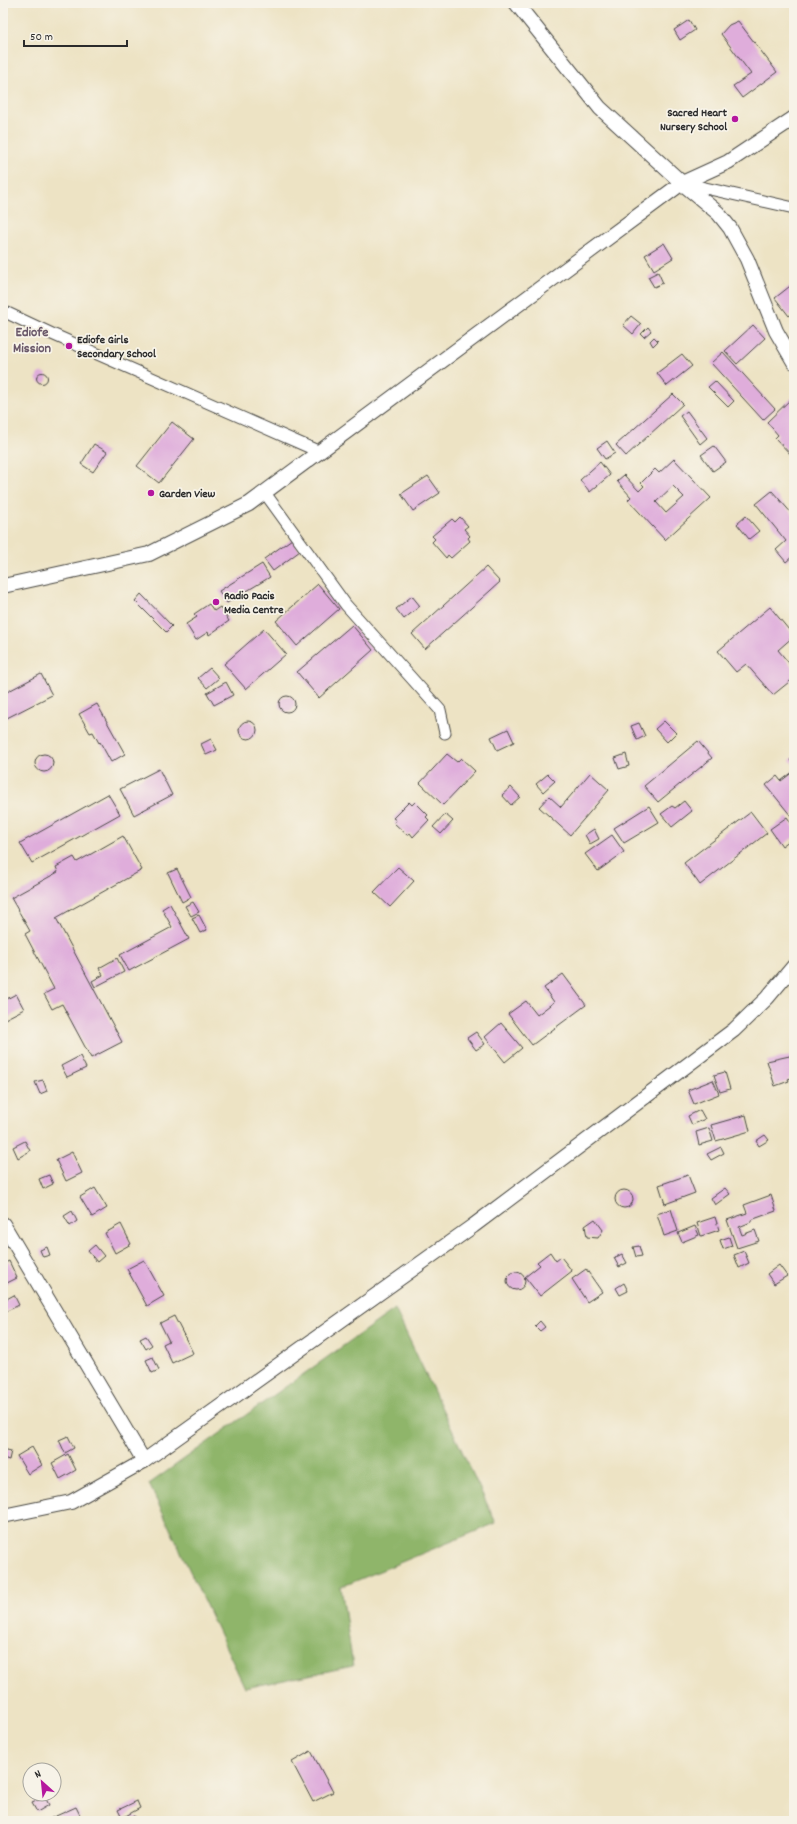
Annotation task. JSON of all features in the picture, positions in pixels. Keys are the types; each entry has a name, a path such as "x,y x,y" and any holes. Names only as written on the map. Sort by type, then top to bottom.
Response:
{"street":[{"path":"516,3 600,108 682,183 718,213 730,228 747,259 776,331 794,362"},
{"path":"3,586 149,554 249,504 682,183 728,162 794,118"},
{"path":"682,183 794,208"},
{"path":"3,311 320,452"},
{"path":"264,493 346,605 440,710 445,733"},
{"path":"3,1516 71,1502 144,1461 473,1226 734,1030 767,998 794,966"},
{"path":"3,1224 144,1461"}],"green space":[{"path":"395,1309 496,1523 341,1587 353,1666 245,1688 149,1484"}],"building":[{"path":"689,20 695,30 680,40 674,30"},
{"path":"738,21 777,72 742,98 733,86 751,74 721,34 729,25"},
{"path":"664,243 673,258 654,270 645,255"},
{"path":"658,272 663,283 654,287 648,277"},
{"path":"794,283 794,312 789,316 775,298"},
{"path":"631,316 641,324 633,334 623,325"},
{"path":"753,325 765,338 737,364 725,351"},
{"path":"648,327 651,331 644,337 641,334"},
{"path":"654,337 658,341 653,346 650,341"},
{"path":"723,352 775,409 763,420 711,363"},
{"path":"682,354 692,366 667,386 657,373"},
{"path":"42,372 46,374 48,378 46,382 42,384 38,382 36,378 38,374"},
{"path":"715,381 734,401 728,407 708,387"},
{"path":"673,394 683,404 626,456 616,445"},
{"path":"793,397 794,430 791,433 794,436 794,458 775,438 778,435 767,422"},
{"path":"687,411 707,438 700,444 680,416"},
{"path":"172,422 194,439 159,483 137,466"},
{"path":"607,441 615,453 605,459 597,448"},
{"path":"94,444 107,452 93,472 81,464"},
{"path":"714,446 726,462 713,471 701,455"},
{"path":"674,459 711,498 665,540 628,500 631,497 617,481 624,475 639,491 644,486 641,483 655,469 659,473","holes":["673,486 684,497 666,513 656,502"]},
{"path":"600,462 610,475 590,492 580,480"},
{"path":"428,476 440,493 413,511 401,494"},
{"path":"772,491 794,516 794,555 786,562 776,550 786,541 756,504"},
{"path":"746,516 759,531 749,539 737,524"},
{"path":"460,517 468,526 464,529 470,536 468,538 470,541 451,558 448,555 446,558 432,542 435,539 432,536 452,519 455,522"},
{"path":"292,539 300,551 273,571 264,559"},
{"path":"262,564 270,577 227,603 219,591"},
{"path":"486,567 500,582 425,649 412,634"},
{"path":"318,584 339,609 297,646 276,621"},
{"path":"141,594 172,626 166,632 135,601"},
{"path":"412,596 420,606 404,619 396,609"},
{"path":"209,604 214,611 220,607 229,621 209,635 208,632 196,640 186,624 197,617 194,614"},
{"path":"770,607 794,636 778,650 794,669 794,678 773,695 746,664 736,672 718,651"},
{"path":"352,625 373,650 319,698 297,672"},
{"path":"264,629 286,654 246,689 224,664"},
{"path":"210,668 219,678 207,688 198,678"},
{"path":"41,674 52,695 3,720 3,694"},
{"path":"226,682 233,695 214,705 207,693"},
{"path":"284,696 290,696 295,701 293,710 290,712 284,712 279,707 279,701"},
{"path":"97,704 125,754 111,762 100,742 99,743 93,732 90,733 79,714"},
{"path":"248,721 254,724 257,730 254,736 248,739 242,736 239,730 242,724"},
{"path":"664,721 676,733 667,742 655,729"},
{"path":"639,723 645,736 637,740 631,726"},
{"path":"508,729 514,742 497,750 491,737"},
{"path":"211,739 217,750 206,755 201,744"},
{"path":"698,741 712,758 658,802 644,786"},
{"path":"44,754 50,757 53,763 50,769 44,772 38,769 35,763 38,757"},
{"path":"447,754 457,762 461,758 475,771 443,805 420,783"},
{"path":"626,754 629,766 619,769 615,758"},
{"path":"794,757 794,765 790,760"},
{"path":"159,769 172,795 134,815 120,789"},
{"path":"794,771 794,813 791,816 766,785 777,776 781,781"},
{"path":"590,773 609,790 570,835 539,807 549,796 561,807"},
{"path":"548,774 555,781 543,792 536,784"},
{"path":"511,787 520,797 511,805 502,795"},
{"path":"108,794 120,814 32,863 20,843"},
{"path":"684,801 692,811 672,827 661,814 672,806 675,808"},
{"path":"409,802 412,805 415,802 428,815 426,817 429,820 413,837 410,833 407,835 394,823 396,820 393,818"},
{"path":"649,806 659,822 624,843 614,828"},
{"path":"751,812 767,833 700,885 684,863"},
{"path":"445,814 453,821 441,834 433,827"},
{"path":"787,817 794,827 794,837 782,846 770,829"},
{"path":"594,829 599,839 590,844 585,835"},
{"path":"612,835 624,852 598,871 585,854"},
{"path":"123,836 142,870 56,918 122,1042 91,1058 62,1004 52,1009 44,994 54,989 25,934 30,931 11,898 58,872 56,867 74,857 77,862"},
{"path":"398,867 414,881 390,907 374,892"},
{"path":"177,869 191,897 182,902 168,873"},
{"path":"193,902 199,912 191,916 185,906"},
{"path":"170,904 189,939 129,971 120,955 172,927 162,909"},
{"path":"199,915 207,930 200,933 192,918"},
{"path":"117,958 124,972 95,987 92,981 103,975 99,968"},
{"path":"563,974 586,1005 532,1045 508,1014 526,1001 537,1015 554,1002 544,988"},
{"path":"16,994 24,1009 3,1020 3,1001"},
{"path":"501,1023 522,1048 505,1062 485,1037"},
{"path":"476,1032 485,1044 476,1050 467,1038"},
{"path":"794,1055 794,1077 788,1079 789,1081 775,1086 767,1061"},
{"path":"80,1056 86,1068 67,1077 61,1066"},
{"path":"725,1072 730,1089 720,1092 714,1075"},
{"path":"43,1080 47,1091 40,1094 35,1082"},
{"path":"713,1080 719,1094 694,1104 688,1090"},
{"path":"700,1110 705,1119 692,1125 688,1116"},
{"path":"746,1115 750,1131 716,1141 711,1125"},
{"path":"709,1128 713,1141 699,1145 696,1132"},
{"path":"765,1135 769,1140 759,1146 756,1141"},
{"path":"25,1141 30,1151 18,1158 13,1147"},
{"path":"721,1147 724,1153 711,1160 707,1154"},
{"path":"72,1152 82,1173 66,1181 56,1160"},
{"path":"49,1175 53,1184 43,1189 39,1179"},
{"path":"688,1175 695,1193 665,1204 659,1185"},
{"path":"95,1188 107,1208 92,1217 80,1197"},
{"path":"725,1188 730,1194 715,1205 711,1198"},
{"path":"624,1190 630,1193 633,1199 630,1205 624,1208 618,1205 615,1199 618,1193"},
{"path":"771,1195 776,1211 751,1220 751,1222 739,1227 742,1235 755,1230 759,1241 737,1248 727,1220 747,1213 744,1205"},
{"path":"671,1209 678,1231 664,1236 657,1214"},
{"path":"72,1211 77,1221 70,1226 64,1216"},
{"path":"715,1217 719,1230 701,1236 697,1223"},
{"path":"595,1219 603,1230 598,1238 587,1237 585,1226"},
{"path":"121,1224 131,1244 115,1253 105,1233"},
{"path":"695,1226 699,1235 682,1242 678,1233"},
{"path":"729,1237 732,1246 723,1249 720,1240"},
{"path":"95,1245 104,1256 97,1262 88,1251"},
{"path":"639,1246 642,1256 636,1257 633,1247"},
{"path":"47,1247 50,1255 43,1257 40,1250"},
{"path":"744,1251 749,1263 739,1268 734,1255"},
{"path":"550,1252 556,1261 561,1257 572,1271 540,1296 525,1277 540,1265 537,1262"},
{"path":"622,1254 627,1263 619,1267 614,1258"},
{"path":"144,1260 164,1296 147,1306 127,1269"},
{"path":"9,1261 17,1278 3,1285 3,1264"},
{"path":"779,1265 787,1276 774,1284 767,1274"},
{"path":"586,1269 602,1292 587,1302 572,1279"},
{"path":"516,1272 522,1275 525,1281 522,1287 516,1290 510,1287 507,1281 510,1275"},
{"path":"624,1283 628,1291 620,1295 616,1288"},
{"path":"14,1295 19,1305 3,1313 3,1301"},
{"path":"174,1316 193,1353 172,1363 163,1344 169,1341 160,1323"},
{"path":"540,1321 545,1327 540,1331 535,1326"},
{"path":"146,1336 152,1345 146,1349 140,1339"},
{"path":"153,1357 159,1370 152,1373 146,1360"},
{"path":"68,1436 74,1448 65,1453 59,1440"},
{"path":"32,1447 42,1465 28,1474 17,1456"},
{"path":"3,1449 11,1451 9,1460 3,1458"},
{"path":"68,1454 76,1470 60,1479 52,1463"},
{"path":"311,1751 333,1792 313,1802 292,1762"},
{"path":"137,1801 140,1808 122,1818 118,1810"},
{"path":"48,1802 49,1805 37,1812 32,1803"},
{"path":"76,1807 81,1817 73,1821 47,1820"},
{"path":"133,1816 140,1819 140,1821 131,1821"}],"place":[{"name":"Sacred Heart Nursery School","path":"735,119"},
{"name":"Ediofe Girls Secondary School","path":"69,346"},
{"name":"Garden View","path":"151,493"},
{"name":"Radio Pacis Media Centre","path":"216,602"}],"district":[{"name":"Ediofe Mission","path":"32,340"}]}
